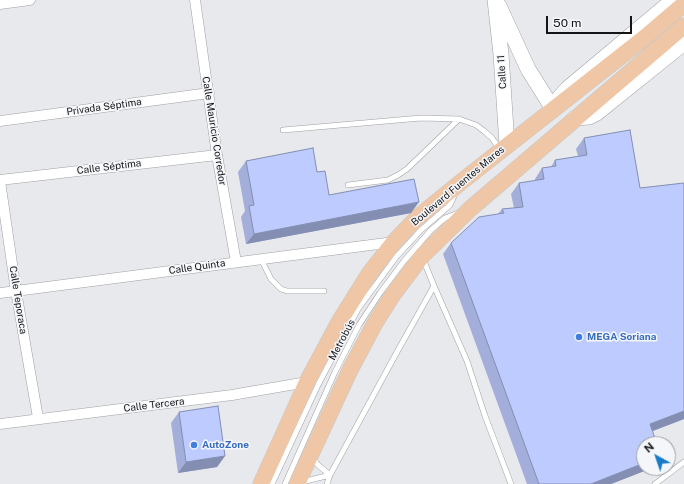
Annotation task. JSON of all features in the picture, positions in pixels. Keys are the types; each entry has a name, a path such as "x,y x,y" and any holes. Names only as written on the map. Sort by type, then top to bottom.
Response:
{"main road":[{"name":"Boulevard Fuentes Mares","path":"261,484 307,382 339,322 369,274 394,242 418,217 644,38 684,4"},
{"path":"293,484 310,454 350,370 375,324 394,293 422,256 470,209 684,26"}],"street":[{"path":"0,4 30,0"},
{"name":"Calle Mauricio Corredor","path":"195,0 217,155 236,262"},
{"name":"Calle 11","path":"496,0 528,69 555,108"},
{"name":"Calle 11","path":"496,0 501,54 504,148"},
{"path":"555,108 559,98 567,89 673,0"},
{"path":"575,118 589,117 597,113 684,43"},
{"name":"Privada Séptima","path":"0,121 209,93"},
{"name":"Calle Séptima","path":"0,181 217,155"},
{"name":"Calle Teporaca","path":"0,181 16,291 38,418"},
{"name":"Calle Quinta","path":"0,293 394,242"},
{"name":"Calle Tercera","path":"0,424 38,418 232,395 307,382"}],"lane":[{"path":"283,130 421,118 459,119 484,131 504,148"},
{"path":"348,185 388,180 398,175 407,169 459,119"},
{"name":"Metrobús","path":"272,484 318,385 358,309 376,282 420,230 450,205 461,182"},
{"path":"293,484 336,372 360,325 380,293 404,261 431,230 445,218 470,209"},
{"path":"422,256 467,361 511,484"},
{"path":"261,259 271,279 281,289 287,291 324,290"},
{"path":"327,484 330,475 434,286"},
{"path":"310,454 318,465 330,475"},
{"path":"655,484 684,462"},
{"path":"293,484 330,475"}],"building":[{"name":"MEGA Soriana","path":"630,130 640,188 684,183 684,411 650,424 654,436 636,436 636,466 591,484 539,484 451,243 479,217 504,213 502,209 523,207 519,183 544,179 542,168 556,166 555,160 587,155 584,138"},
{"path":"313,148 317,172 325,171 329,195 414,179 419,202 254,234 249,206 254,205 246,161"},
{"name":"AutoZone","path":"218,406 225,456 186,462 179,412"}],"place":[{"name":"MEGA Soriana","path":"579,337"},
{"name":"AutoZone","path":"194,445"}]}
